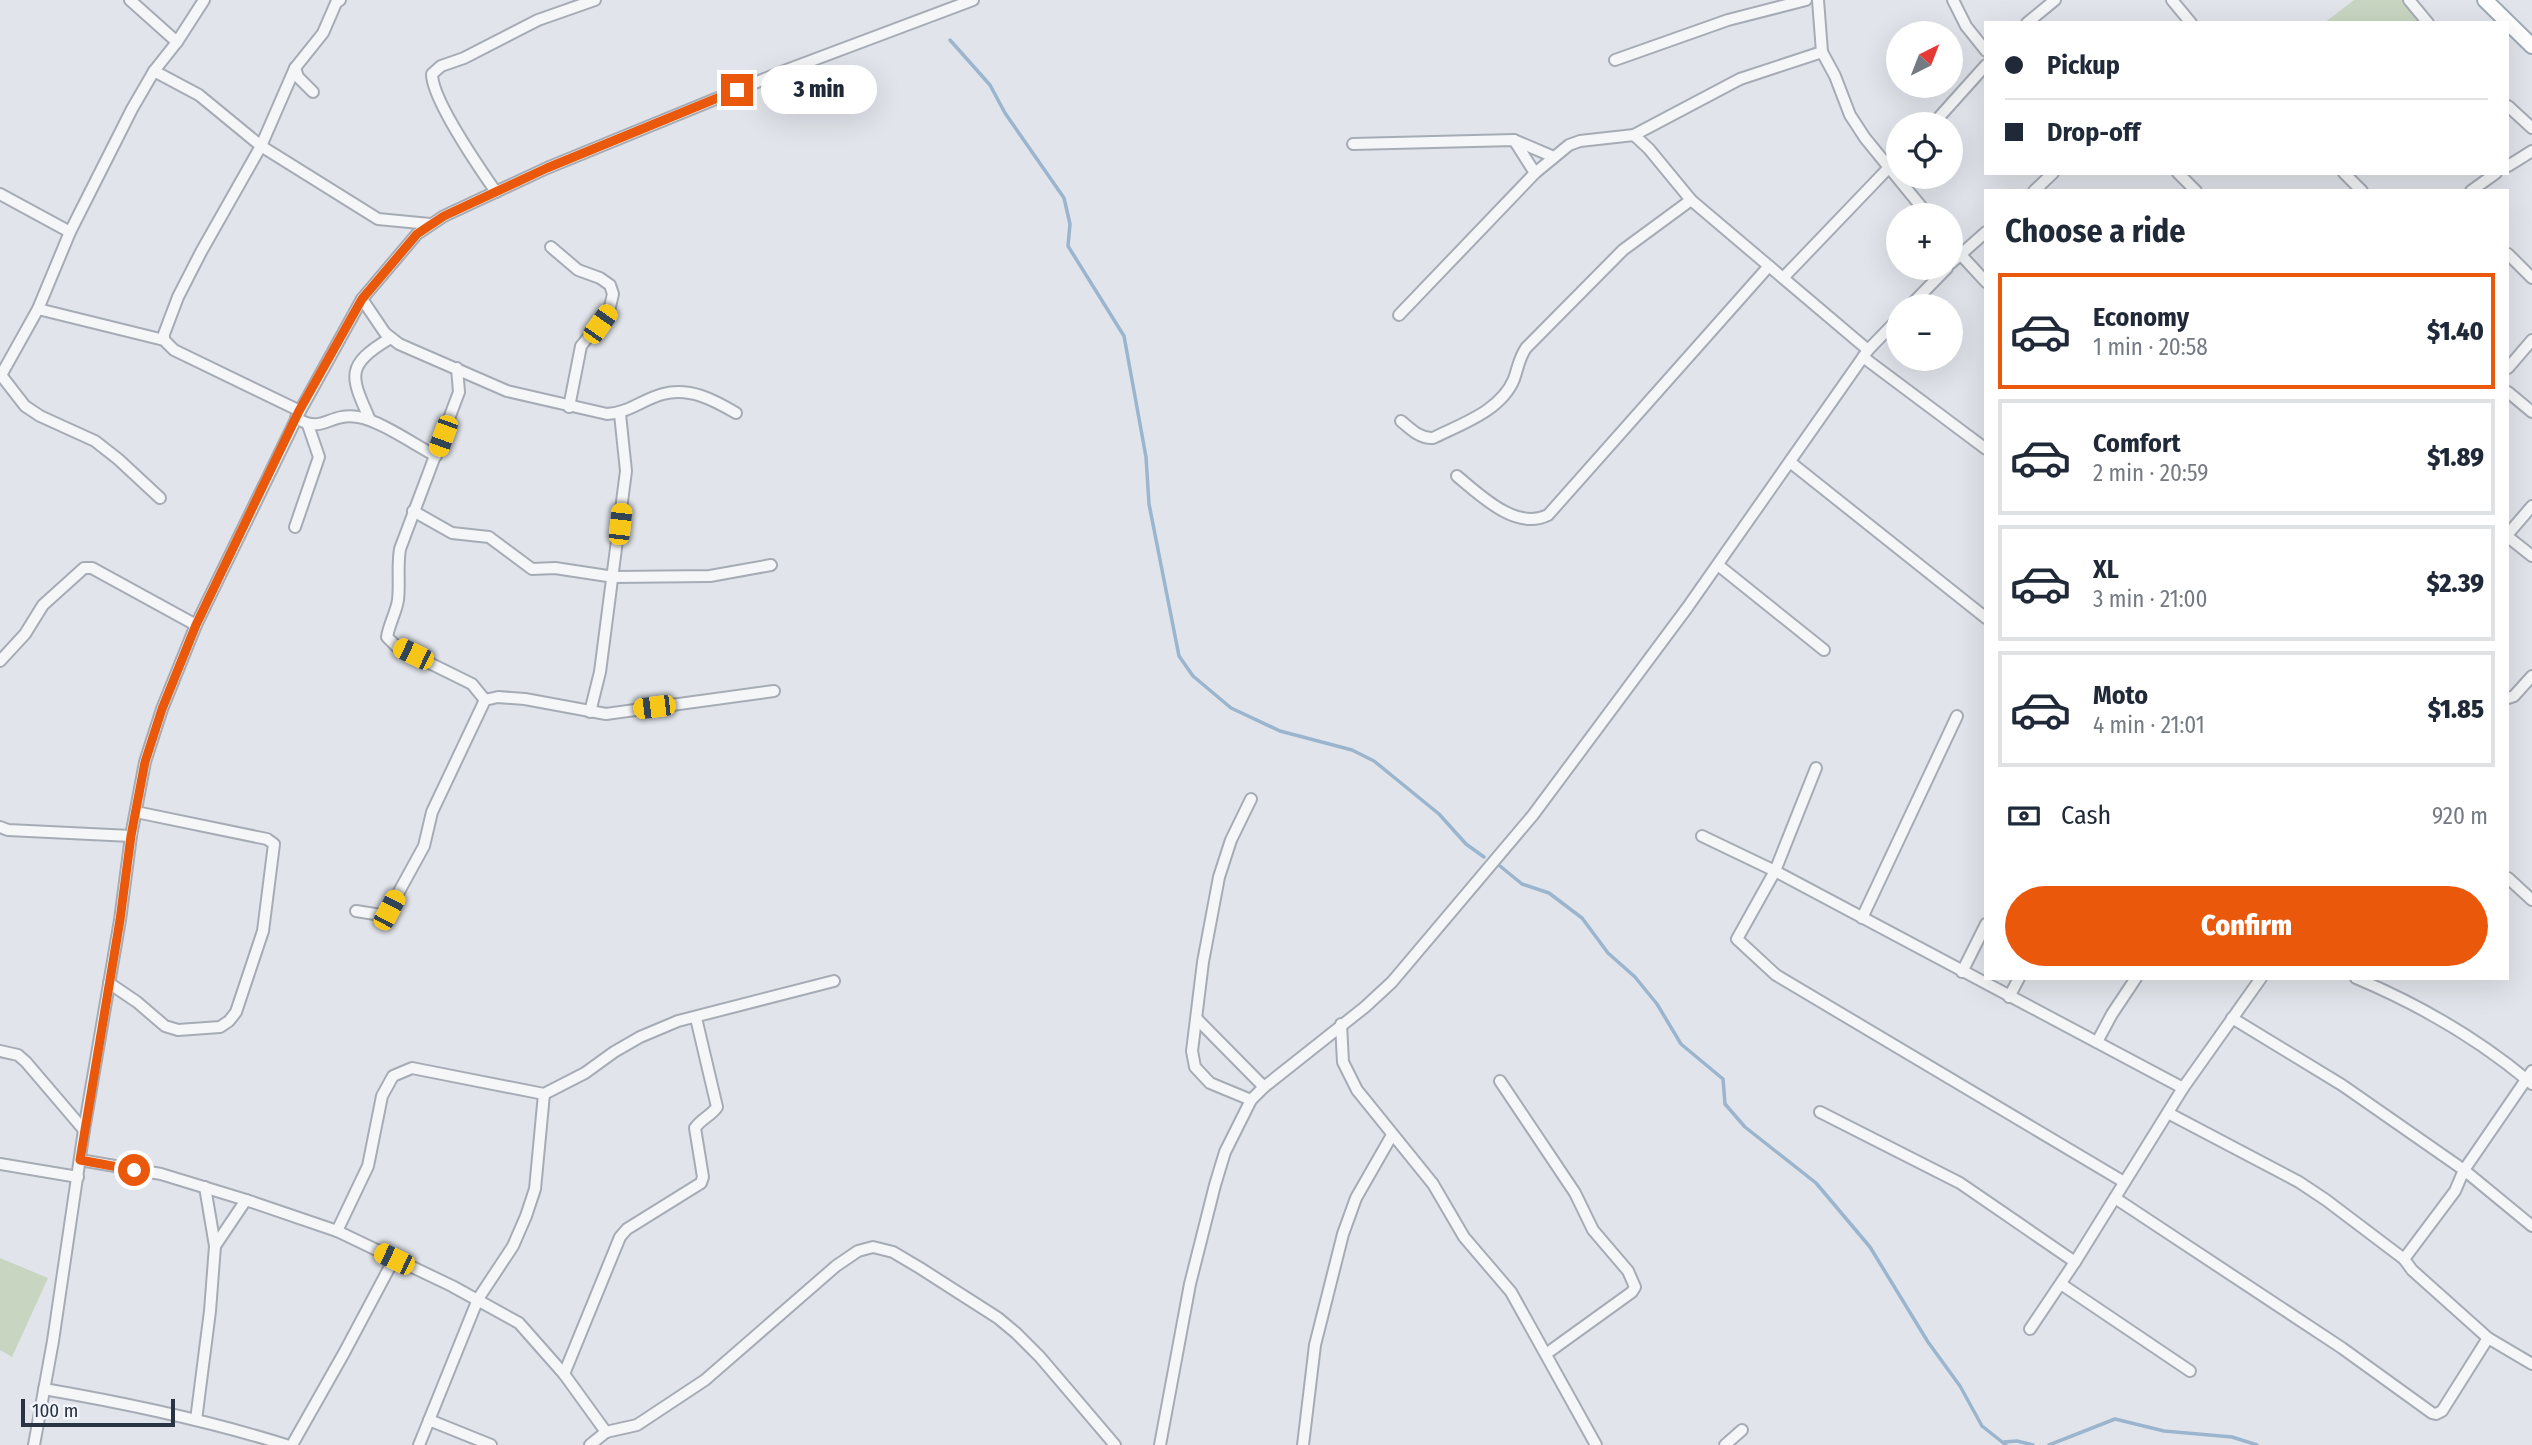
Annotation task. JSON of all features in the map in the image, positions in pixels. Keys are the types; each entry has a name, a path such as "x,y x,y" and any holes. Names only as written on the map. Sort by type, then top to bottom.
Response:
{"main road":[{"path":"2485,0 2506,21"},
{"path":"2509,23 2532,46"}],"street":[{"path":"130,0 177,42"},
{"path":"160,498 95,441 40,416 26,406 0,376 38,309 70,232 155,71 204,0"},
{"path":"164,340 184,286 261,146 295,68 323,33 333,9 340,0"},
{"path":"496,192 463,145 432,74 441,66 464,58 538,20 594,0"},
{"path":"34,1445 145,762 162,709 196,625 298,414 362,299 401,251 430,225 496,192 547,168 772,76 973,0"},
{"path":"1615,60 1728,20 1806,0"},
{"path":"1818,0 1822,52 1835,76 1850,115 1886,163"},
{"path":"1953,0 1966,26 1984,48"},
{"path":"2029,21 2055,0"},
{"path":"2172,0 2188,21"},
{"path":"2409,0 2426,21"},
{"path":"1398,315 1535,173 1569,145 1580,141 1634,135 1649,129 1682,107 1740,79 1822,52"},
{"path":"1944,112 1984,67"},
{"path":"295,68 298,77 313,92"},
{"path":"155,71 199,95 261,146 378,219 430,225"},
{"path":"2509,107 2532,128"},
{"path":"1649,129 1649,149"},
{"path":"1634,135 1691,200 1783,278 1865,354 1984,447"},
{"path":"1353,144 1514,140 1554,156"},
{"path":"1514,140 1535,173"},
{"path":"2509,165 2532,151"},
{"path":"1783,278 1886,170"},
{"path":"2039,189 2051,175"},
{"path":"2180,175 2194,189"},
{"path":"2346,175 2360,189"},
{"path":"2474,189 2493,175"},
{"path":"1907,189 1918,203"},
{"path":"0,194 70,232"},
{"path":"1401,421 1427,439 1486,412 1514,381 1520,357 1542,330 1623,250 1691,200"},
{"path":"1963,252 1984,234"},
{"path":"551,247 578,270 610,285 613,294 609,311 581,346 569,407"},
{"path":"2509,255 2532,278"},
{"path":"1963,258 1984,280"},
{"path":"1457,476 1491,504 1509,513 1539,519 1548,515 1769,266"},
{"path":"1922,294 1935,280"},
{"path":"362,299 389,338 508,391 607,414 620,414 663,394 684,392 710,397 736,413"},
{"path":"38,309 164,340 174,350 298,414 308,425 319,457 295,527"},
{"path":"1160,1445 1190,1284 1215,1185 1225,1152 1251,1100 1392,982 1455,904 1533,815 1718,565 1865,354 1886,332"},
{"path":"370,419 355,386 355,373 370,350 389,338"},
{"path":"2509,368 2532,340"},
{"path":"457,368 459,391 400,549 397,568 398,603 388,626 387,637 397,647 472,684 485,700"},
{"path":"2509,393 2532,412"},
{"path":"590,712 600,672 626,471 620,414"},
{"path":"308,425 323,425 337,416 370,419 436,456"},
{"path":"1790,462 1984,616"},
{"path":"2509,534 2532,506"},
{"path":"413,511 452,533 489,537 532,569 555,568 614,577 710,576 771,565"},
{"path":"2509,536 2532,556"},
{"path":"1718,565 1824,650"},
{"path":"0,661 25,634 43,605 84,568 92,568 196,625"},
{"path":"2509,698 2514,696 2532,676"},
{"path":"485,700 498,697 525,699 606,714 774,691"},
{"path":"356,911 381,915 389,910 424,846 432,812 485,700"},
{"path":"1863,918 1957,716"},
{"path":"1816,768 1775,871 1737,939 1776,975 2124,1182"},
{"path":"1251,799 1231,840 1219,877 1203,962 1192,1051 1195,1067 1210,1083 1251,1100"},
{"path":"109,983 165,1026 178,1030 220,1027 236,1012 263,932 274,844 267,839 136,812"},
{"path":"0,827 8,830 131,836"},
{"path":"1702,836 1775,871 2183,1088"},
{"path":"2509,879 2532,900"},
{"path":"1962,972 1984,928"},
{"path":"2009,997 2018,980"},
{"path":"2097,1042 2135,980"},
{"path":"2030,1329 2183,1088 2260,980"},
{"path":"2361,980 2400,997 2448,1023 2530,1078 2464,1170 2455,1191 2404,1259"},
{"path":"337,1231 368,1166 382,1096 393,1076 412,1068 544,1094 585,1073 640,1037 678,1021 834,981"},
{"path":"564,1374 620,1237 635,1223 701,1183 703,1177 695,1128 702,1118 717,1107 696,1018"},
{"path":"2232,1018 2342,1085 2464,1170 2532,1226"},
{"path":"1197,1019 1264,1087"},
{"path":"1341,1024 1343,1062 1348,1073 1392,1135 1433,1184 1464,1237 1511,1292 1596,1445"},
{"path":"0,1051 18,1055 26,1062 85,1130"},
{"path":"1500,1081 1575,1193 1593,1230 1628,1271 1635,1287 1632,1292 1546,1354"},
{"path":"419,1445 478,1299 513,1246 532,1198 544,1094"},
{"path":"1820,1112 1960,1182 2075,1262"},
{"path":"2168,1113 2299,1182 2326,1200 2404,1259 2412,1270 2488,1338 2532,1364"},
{"path":"1303,1445 1315,1345 1343,1234 1356,1198 1392,1135"},
{"path":"80,1160 161,1174 337,1231 478,1299 519,1323 564,1374 606,1433"},
{"path":"0,1164 78,1177"},
{"path":"196,1420 215,1246 205,1187"},
{"path":"2115,1198 2342,1348 2432,1413 2439,1414 2442,1411 2488,1338"},
{"path":"215,1246 246,1200"},
{"path":"590,1445 606,1433 636,1425 678,1399 705,1380 836,1266 859,1251 873,1247 902,1257 998,1318 1040,1357 1115,1445"},
{"path":"292,1445 394,1259"},
{"path":"2061,1284 2190,1371"},
{"path":"44,1389 196,1420 286,1445"},
{"path":"429,1420 491,1445"},
{"path":"1725,1445 1742,1430"}],"green space":[{"path":"2354,0 2410,0 2428,21 2327,21"},
{"path":"0,1258 48,1278 12,1357 0,1350"}],"waterway":[{"path":"950,40 990,85 1005,113 1064,198 1070,224 1068,246 1124,336 1146,457 1149,504 1179,656 1193,676 1231,708 1280,731 1352,750 1374,761 1439,814 1466,844 1484,857"},
{"path":"1500,866 1522,884 1549,893 1582,918 1608,953 1635,977 1657,1004 1681,1044 1723,1079 1725,1104 1745,1127 1816,1183 1870,1247 1928,1342 1960,1386 1982,1426 2006,1445"},
{"path":"2049,1445 2115,1419 2164,1431 2232,1437 2257,1445"},
{"path":"2004,1442 2017,1441 2033,1445"}],"route":[{"path":"134,1170 80,1160 145,762 162,709 196,625 299,411 332,350 362,299 401,251 417,234 444,216 547,168 737,90"}]}
